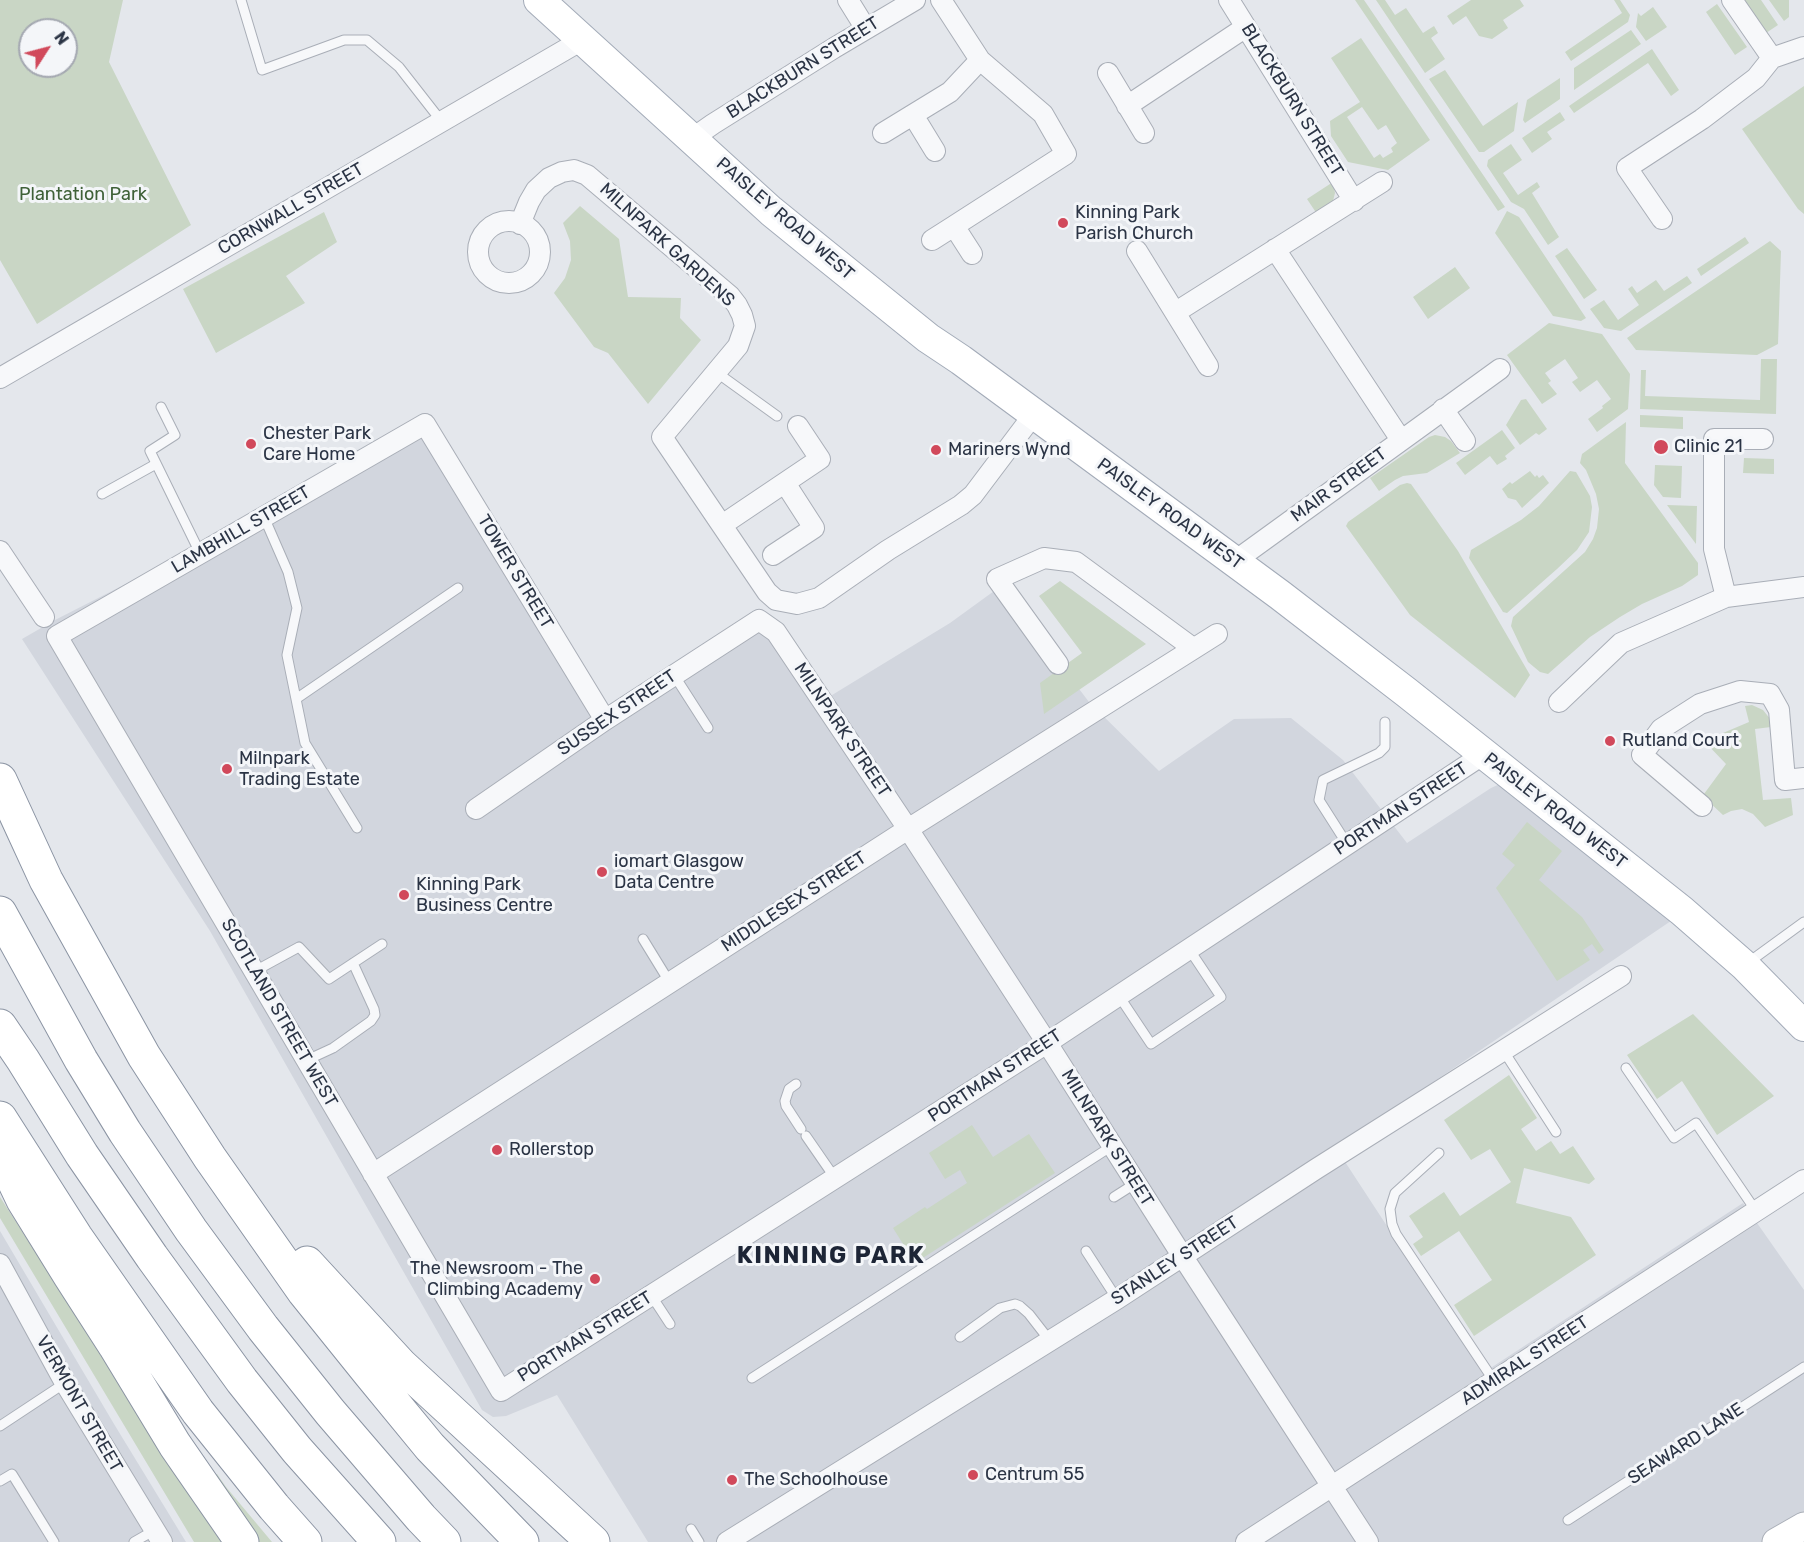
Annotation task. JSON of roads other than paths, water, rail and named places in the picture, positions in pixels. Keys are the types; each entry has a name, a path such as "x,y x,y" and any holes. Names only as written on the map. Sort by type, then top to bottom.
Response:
{"highway":[{"path":"0,780 46,880 144,1056 210,1158 304,1292 393,1402 430,1447 522,1542"},
{"path":"0,913 86,1069 191,1230 292,1365 421,1518 444,1542"},
{"path":"0,1013 23,1060"},
{"path":"0,1026 82,1155 152,1257 242,1381 297,1449 379,1542"},
{"path":"0,1118 76,1237 198,1412 305,1542"},
{"path":"0,1152 23,1200 70,1276 175,1445 242,1542"},
{"path":"210,1158 401,1365 593,1542"}],"main road":[{"name":"PAISLEY ROAD WEST","path":"539,0 771,211 854,279 928,338 1235,561 1406,692 1682,911 1745,966 1804,1026"}],"street":[{"path":"848,0 866,29"},
{"name":"BLACKBURN STREET","path":"693,138 915,0"},
{"path":"932,240 1066,154 1043,114 980,60 941,0"},
{"name":"BLACKBURN STREET","path":"1229,0 1354,201"},
{"path":"1732,0 1772,58"},
{"path":"1128,106 1246,27"},
{"name":"CORNWALL STREET","path":"0,378 582,40"},
{"path":"1662,219 1627,168 1702,119 1738,92 1756,78 1772,58 1804,47"},
{"path":"883,133 950,92 980,60"},
{"path":"1108,73 1144,133"},
{"path":"913,115 935,151"},
{"name":"MILNPARK GARDENS","path":"520,224 536,190 549,178 574,170 587,175 730,296 737,305 745,326 738,346 662,437 767,592 776,600 797,604 819,598 888,550 962,505 973,495 1034,414"},
{"path":"1176,312 1382,182"},
{"path":"954,226 972,254"},
{"path":"1275,249 1401,440"},
{"path":"1137,251 1208,366"},
{"name":"MAIR STREET","path":"1235,561 1500,369"},
{"path":"1443,410 1466,441"},
{"name":"LAMBHILL STREET","path":"57,636 425,424"},
{"name":"TOWER STREET","path":"425,424 605,720"},
{"path":"722,525 820,459 798,426"},
{"path":"1726,597 1714,549 1714,439 1763,440"},
{"path":"773,555 814,528 785,483"},
{"path":"0,551 44,617"},
{"path":"1058,664 997,579 1044,558 1076,562 1194,648"},
{"path":"1559,702 1621,643 1726,597 1804,587"},
{"name":"SUSSEX STREET","path":"476,809 605,720 759,620"},
{"name":"MILNPARK STREET","path":"759,620 776,632 908,829 1368,1542"},
{"name":"MIDDLESEX STREET","path":"373,1174 908,829 1217,634"},
{"name":"SCOTLAND STREET WEST","path":"57,636 501,1391"},
{"path":"1702,806 1642,755 1661,729 1700,704 1740,691 1770,694 1779,710 1785,780 1804,778"},
{"name":"PORTMAN STREET","path":"501,1391 1047,1043 1484,754"},
{"name":"STANLEY STREET","path":"727,1542 1117,1299 1316,1169 1621,976"},
{"name":"ADMIRAL STREET","path":"1246,1542 1804,1180"},
{"name":"VERMONT STREET","path":"0,1264 65,1383 158,1536"},
{"path":"1776,1542 1804,1526"}],"lane":[{"path":"241,0 262,70 345,40 367,40 399,67 442,122"},
{"path":"716,372 777,416"},
{"path":"161,408 175,435 150,451 200,553"},
{"path":"102,494 156,464"},
{"path":"264,517 288,572 297,608 287,655 305,743 357,828"},
{"path":"296,699 458,588"},
{"path":"674,675 708,728"},
{"path":"1347,844 1319,800 1323,780 1379,753 1385,747 1385,722"},
{"path":"1745,966 1804,922"},
{"path":"643,939 670,983"},
{"path":"255,971 300,947 329,979 382,944"},
{"path":"1119,996 1151,1044 1221,997 1189,949"},
{"path":"307,1060 343,1041 375,1016 354,963"},
{"path":"1503,1050 1556,1132"},
{"path":"1626,1068 1674,1138 1695,1123 1756,1211"},
{"path":"796,1084 789,1089 785,1101 786,1106 835,1178"},
{"path":"752,1378 1112,1146"},
{"path":"1439,1153 1395,1193 1390,1209 1392,1224 1396,1234 1494,1381"},
{"path":"1114,1197 1136,1183"},
{"path":"1086,1251 1117,1299"},
{"path":"651,1295 670,1324"},
{"path":"960,1337 1000,1308 1015,1304 1029,1314 1050,1341"},
{"name":"SEAWARD LANE","path":"1568,1520 1804,1367"},
{"path":"0,1426 65,1383"},
{"path":"0,1481 12,1474 54,1542"},
{"path":"691,1529 699,1542"},
{"path":"134,1542 158,1536"}],"place":[{"name":"Kinning Park Parish Church","path":"1063,223"},
{"name":"Chester Park Care Home","path":"251,444"},
{"name":"Clinic 21","path":"1661,447"},
{"name":"Mariners Wynd","path":"936,450"},
{"name":"Rutland Court","path":"1610,741"},
{"name":"Milnpark Trading Estate","path":"227,769"},
{"name":"iomart Glasgow Data Centre","path":"602,872"},
{"name":"Kinning Park Business Centre","path":"404,895"},
{"name":"Rollerstop","path":"497,1150"},
{"name":"The Newsroom - The Climbing Academy","path":"595,1279"},
{"name":"Centrum 55","path":"973,1475"},
{"name":"The Schoolhouse","path":"732,1480"}],"district":[{"name":"KINNING PARK","path":"831,1256"}],"park label":[{"name":"Plantation Park","path":"83,195"}]}
